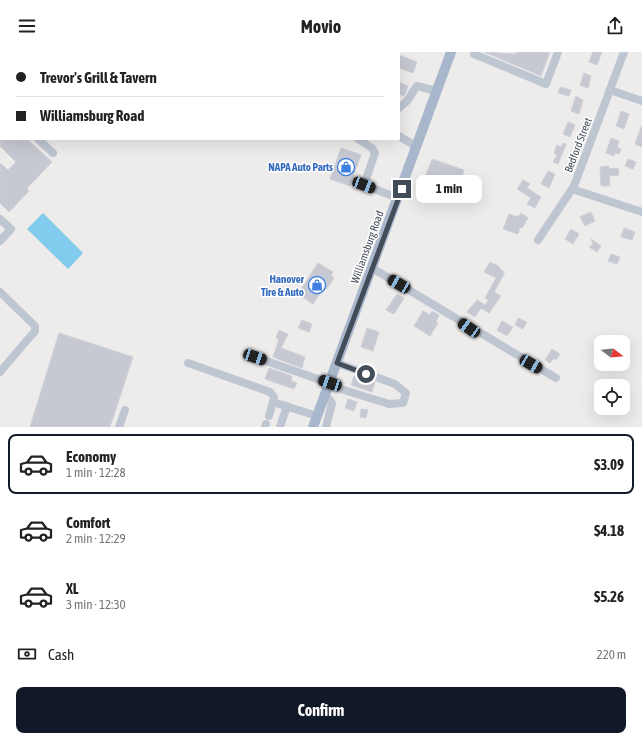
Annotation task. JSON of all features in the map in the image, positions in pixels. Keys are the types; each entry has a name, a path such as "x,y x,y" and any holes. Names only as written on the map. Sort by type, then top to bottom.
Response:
{"main road":[{"name":"Williamsburg Road","path":"313,427 417,148 451,52"}],"street":[{"path":"475,52 474,54 546,84 558,52"},
{"name":"Bedford Street","path":"538,240 572,189 624,52"},
{"path":"400,107 407,101 417,86 437,91"},
{"path":"610,90 642,101"},
{"path":"400,137 417,148"},
{"path":"39,140 53,153"},
{"path":"360,140 372,148 375,153 364,185 398,198"},
{"path":"572,189 642,212"},
{"path":"0,219 11,229 0,241"},
{"path":"372,268 556,378"},
{"path":"0,292 35,326 34,331 0,372"},
{"path":"255,357 328,387 389,404 403,403 406,393 395,384 337,363"},
{"path":"188,363 270,392 274,397 274,402 269,416"},
{"path":"326,427 332,403 328,387"},
{"path":"274,402 317,416"},
{"path":"280,427 287,406"},
{"path":"119,427 124,410"}],"water":[{"path":"43,213 83,253 68,269 27,229"}],"building":[{"path":"484,52 516,54 516,52 550,52 541,76"},
{"path":"593,52 602,52 597,65 589,62"},
{"path":"400,55 417,62 413,73 400,68"},
{"path":"584,73 591,76 588,88 580,85"},
{"path":"400,82 408,86 404,96 400,94"},
{"path":"560,87 571,90 569,96 558,93"},
{"path":"576,96 583,100 579,114 571,111"},
{"path":"621,111 629,114 624,129 616,126"},
{"path":"568,122 575,125 570,137 563,134"},
{"path":"642,127 642,147 635,144"},
{"path":"611,138 619,141 617,147 621,149 619,154 615,153 614,156 606,153"},
{"path":"0,140 28,140 52,162 27,188 29,191 9,212 0,203 0,163 8,170 16,162 0,146"},
{"path":"563,143 566,144 558,164 553,162 557,155 554,153 557,145 561,147"},
{"path":"341,148 361,155 350,186 330,179"},
{"path":"432,159 464,170 460,183 451,179 449,186 426,175"},
{"path":"628,159 636,162 633,169 625,166"},
{"path":"609,166 609,169 618,168 619,175 609,176 610,186 601,186 600,167"},
{"path":"548,171 555,174 549,188 541,184"},
{"path":"523,180 530,184 527,188 541,197 535,208 527,204 531,198 517,189"},
{"path":"591,212 595,221 585,226 580,217"},
{"path":"521,213 528,218 522,228 520,227 518,234 503,229 509,214 518,217"},
{"path":"624,228 635,232 632,240 621,237"},
{"path":"571,229 579,234 573,244 565,239"},
{"path":"591,239 601,246 597,252 589,247 593,244"},
{"path":"611,254 620,257 617,264 608,261"},
{"path":"490,262 500,267 499,268 504,272 494,292 501,296 489,313 481,308 475,317 467,312 477,300 485,305 489,300 485,298 496,278 484,272"},
{"name":"Hanover Tire & Auto","path":"318,263 333,272 331,276 334,278 327,289 324,287 313,304 298,294"},
{"path":"397,294 404,298 394,314 386,310"},
{"path":"423,311 430,315 432,311 439,315 436,322 438,323 430,336 414,326"},
{"path":"518,318 527,322 523,329 515,325"},
{"path":"302,320 312,324 309,332 298,328"},
{"path":"502,321 513,327 507,336 497,330"},
{"path":"367,328 379,332 373,351 361,347"},
{"path":"279,330 288,334 281,348 305,357 302,368 273,357 279,339 276,338"},
{"path":"59,333 133,357 110,427 30,427"},
{"path":"552,349 560,354 556,360 554,358 550,363 545,360"},
{"path":"269,368 292,376 291,381 297,383 294,389 265,379"},
{"path":"354,376 375,382 372,392 351,385"},
{"path":"348,399 357,402 354,411 345,408"},
{"path":"361,409 368,410 366,418 360,417"}],"place":[{"name":"NAPA Auto Parts","path":"346,167"},
{"name":"Hanover Tire & Auto","path":"317,285"}],"route":[{"path":"366,374 337,363 402,189"}]}
